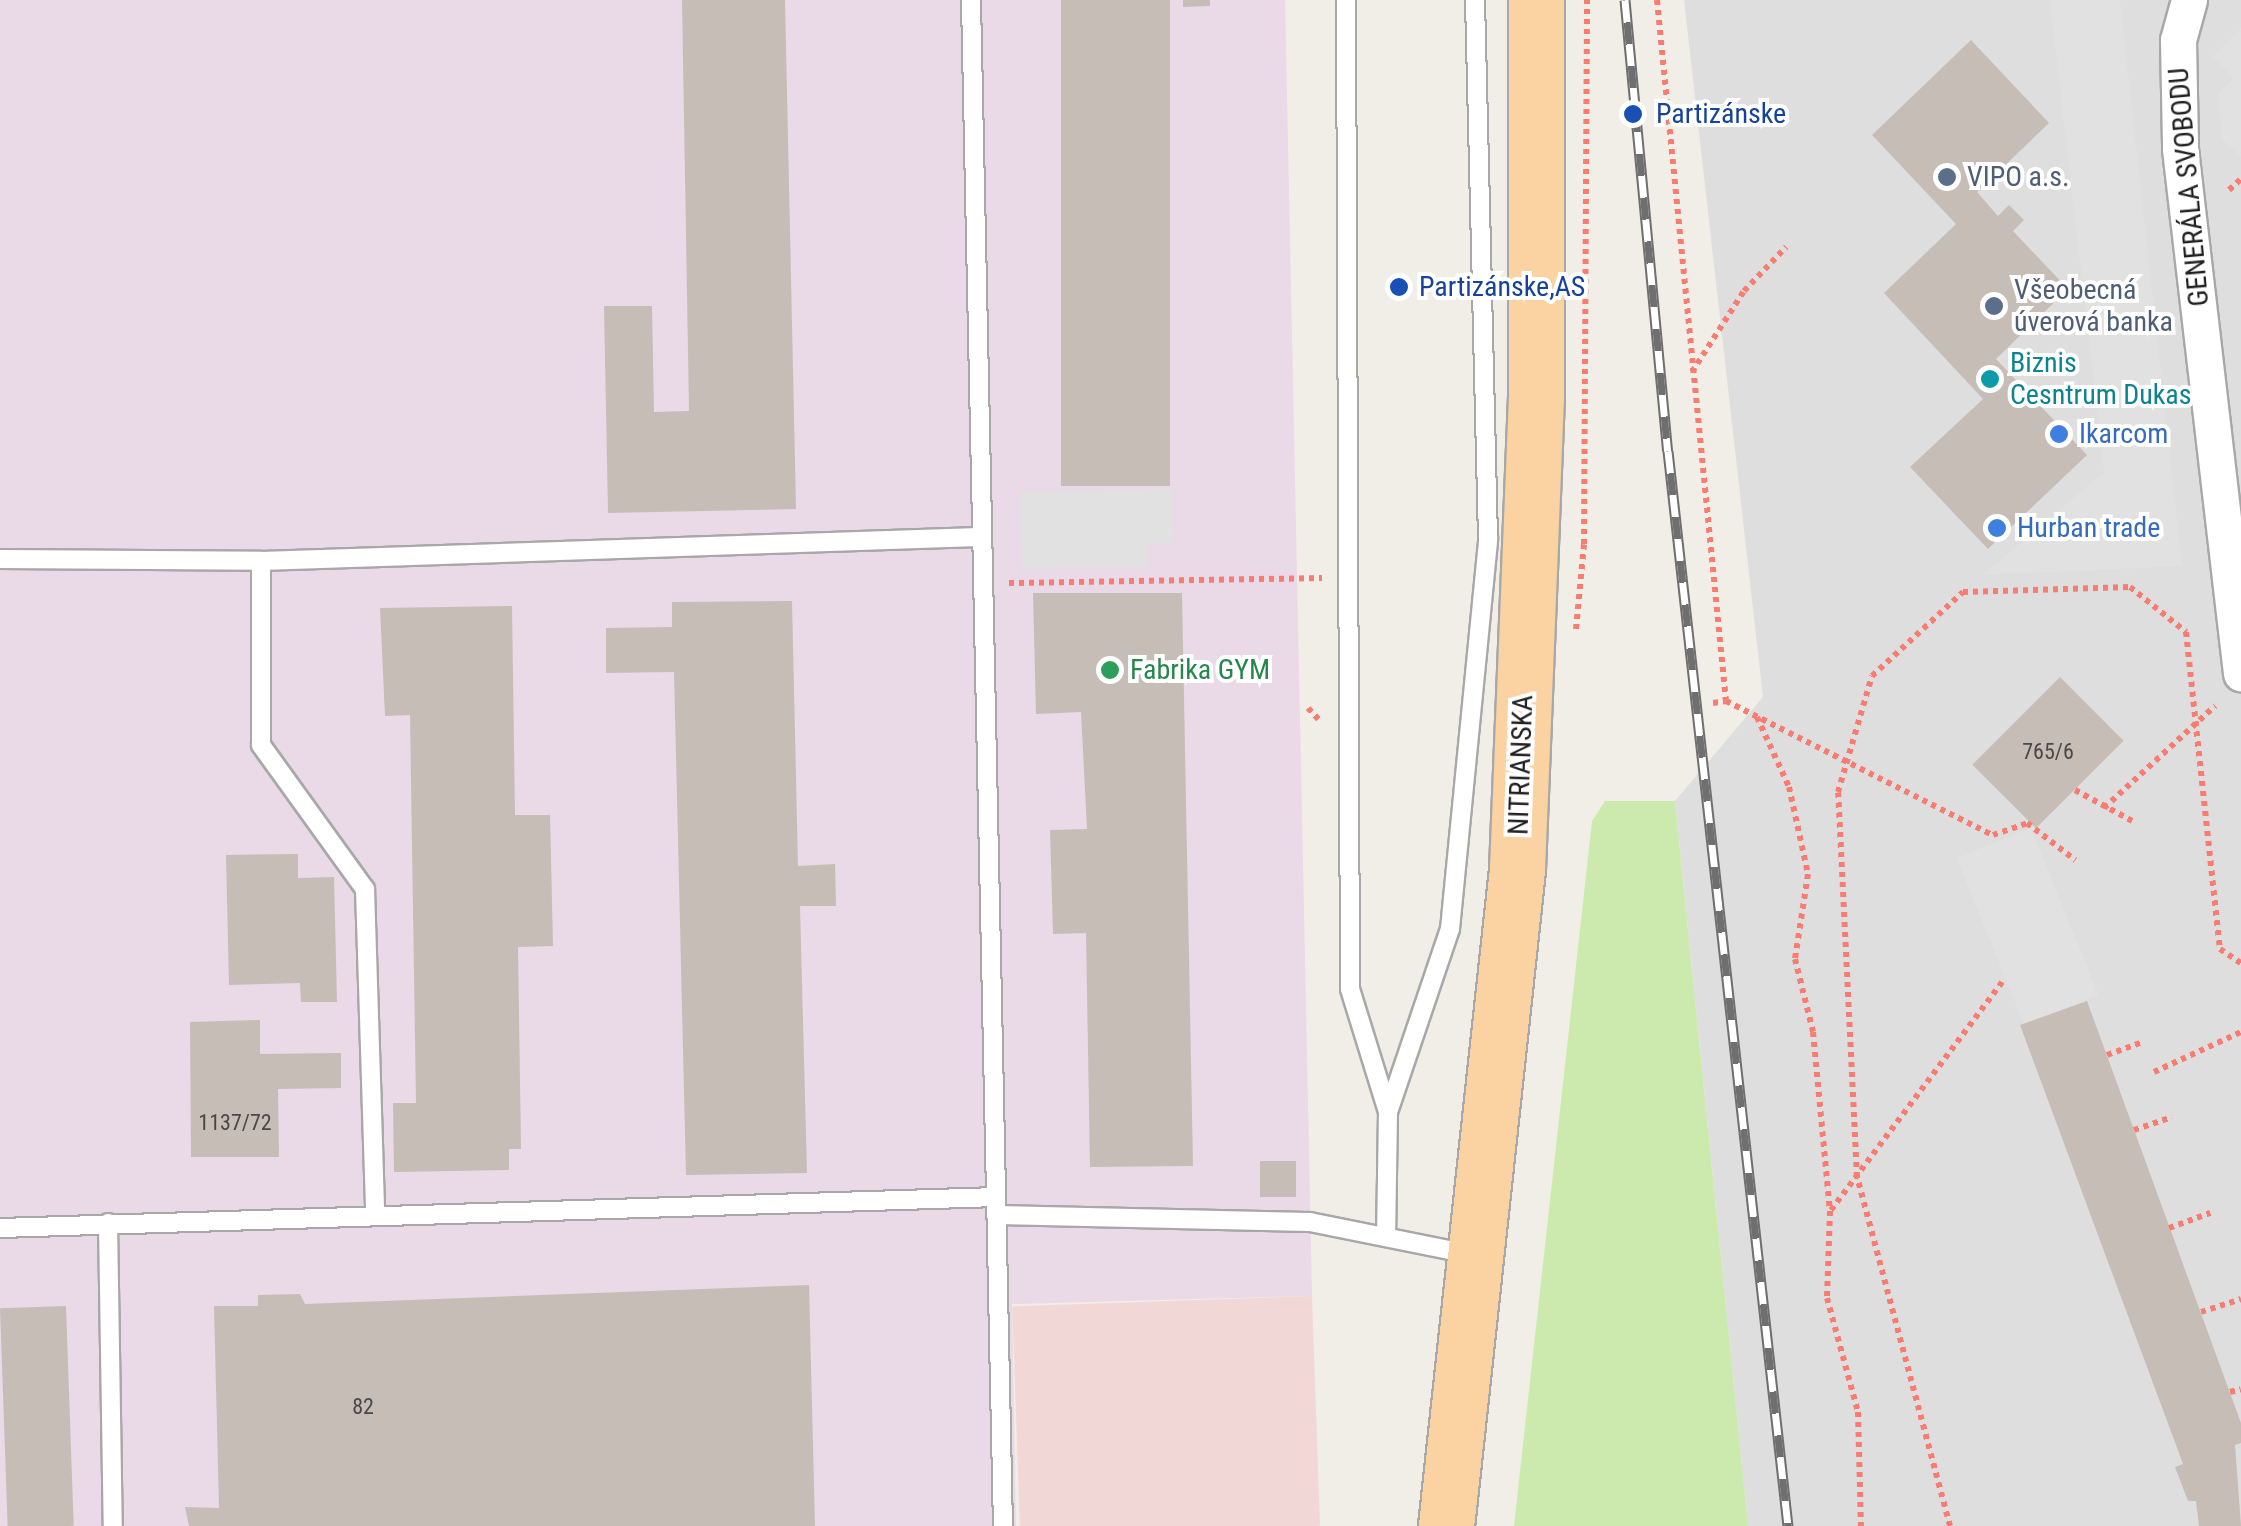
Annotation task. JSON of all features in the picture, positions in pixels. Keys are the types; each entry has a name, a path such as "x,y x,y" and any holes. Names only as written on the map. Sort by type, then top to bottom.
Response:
{"main road":[{"name":"NITRIANSKA","path":"1446,1526 1518,850 1536,397 1536,0"}],"street":[{"name":"GENERÁLA SVOBODU","path":"2188,0 2178,40 2180,149 2240,660"}],"lane":[{"path":"971,0 980,583 1003,1526"},
{"path":"1346,0 1350,989 1388,1112"},
{"path":"1386,1237 1388,1112 1450,929 1488,538 1475,0"},
{"path":"0,559 261,560 980,537"},
{"path":"261,560 261,745 365,890 375,1213"},
{"path":"0,1228 375,1213 996,1206 1310,1222 1474,1254"},
{"path":"108,1223 112,1526"}],"path":[{"path":"1657,0 1726,702"},
{"path":"2230,190 2241,179"},
{"path":"1692,373 1744,291 1786,247"},
{"path":"980,583 1348,578"},
{"path":"1950,1526 1856,1177 1838,792 1872,676 1964,592 2130,587 2186,632 2220,949 2241,963"},
{"path":"1713,703 1726,702 1758,717 1993,835 2027,823 2074,860"},
{"path":"2104,808 2215,706"},
{"path":"1758,717 1790,787 1808,874 1795,958 1813,1032 1830,1211 1827,1298 1858,1412 1861,1526"},
{"path":"2075,790 2134,822"},
{"path":"1830,1211 2003,980"},
{"path":"2154,1072 2241,1032"},
{"path":"2107,1055 2143,1042"},
{"path":"2134,1130 2172,1117"},
{"path":"2170,1228 2210,1213"},
{"path":"2200,1312 2241,1299"},
{"path":"2230,1392 2241,1389"}],"shaded area":[{"path":"0,0 1285,0 1312,1296 1012,1304 1016,1526 0,1526"},
{"path":"1684,0 2241,0 2241,1526 1748,1526 1675,801 1763,697"},
{"path":"2050,0 2120,0 2182,566 1983,575 2104,472"},
{"path":"2241,28 2241,157 2222,139 2218,93 2234,78 2213,57"},
{"path":"1173,489 1174,543 1147,543 1147,567 1021,569 1020,492"},
{"path":"2031,828 2098,995 2024,1025 1957,858"},
{"path":"1312,1296 1320,1526 1020,1526 1012,1306"}],"green space":[{"path":"1605,801 1675,801 1748,1526 1514,1526 1592,821"}],"building":[{"path":"682,0 785,0 796,509 608,513 604,306 652,306 654,412 689,411"},
{"path":"1061,0 1170,0 1170,486 1061,486"},
{"path":"1183,0 1210,0 1210,6 1183,7"},
{"name":"Biznis Cesntrum Dukas","path":"1971,40 2049,123 1977,192 1998,216 2009,205 2024,220 2013,231 2068,289 1996,359 2087,455 1988,549 1910,467 1983,399 1884,293 1956,224 1872,135"},
{"path":"1033,593 1182,593 1193,1166 1090,1167 1086,933 1053,934 1050,830 1087,829 1081,712 1036,714"},
{"path":"792,601 798,866 835,864 836,906 800,906 807,1173 686,1175 674,672 606,673 606,628 672,627 672,602"},
{"path":"512,606 515,815 550,815 553,946 518,947 521,1149 509,1149 509,1170 394,1172 393,1103 416,1103 410,715 385,716 380,608"},
{"path":"2060,677 2124,741 2036,828 1972,765"},
{"path":"298,854 298,878 334,877 337,1002 301,1002 300,983 229,985 226,855"},
{"path":"2087,1001 2241,1423 2241,1443 2235,1445 2241,1526 2199,1526 2196,1501 2188,1501 2175,1467 2183,1464 2020,1025"},
{"path":"260,1020 260,1054 341,1053 341,1088 278,1089 279,1157 191,1157 190,1022"},
{"path":"1260,1161 1296,1161 1296,1197 1260,1197"},
{"path":"809,1285 815,1526 189,1526 185,1507 219,1508 214,1306 258,1306 258,1295 300,1294 305,1304"},
{"path":"66,1306 74,1526 8,1526 0,1308"}],"railway":[{"path":"1625,0 1668,451 1788,1526"}],"place":[{"name":"Partizánske","path":"1633,114"},
{"name":"VIPO a.s.","path":"1947,177"},
{"name":"Partizánske,AS","path":"1399,287"},
{"name":"Všeobecná úverová banka","path":"1994,306"},
{"name":"Biznis Cesntrum Dukas","path":"1990,379"},
{"name":"Ikarcom","path":"2059,434"},
{"name":"Hurban trade","path":"1997,528"},
{"name":"Fabrika GYM","path":"1110,670"}]}
